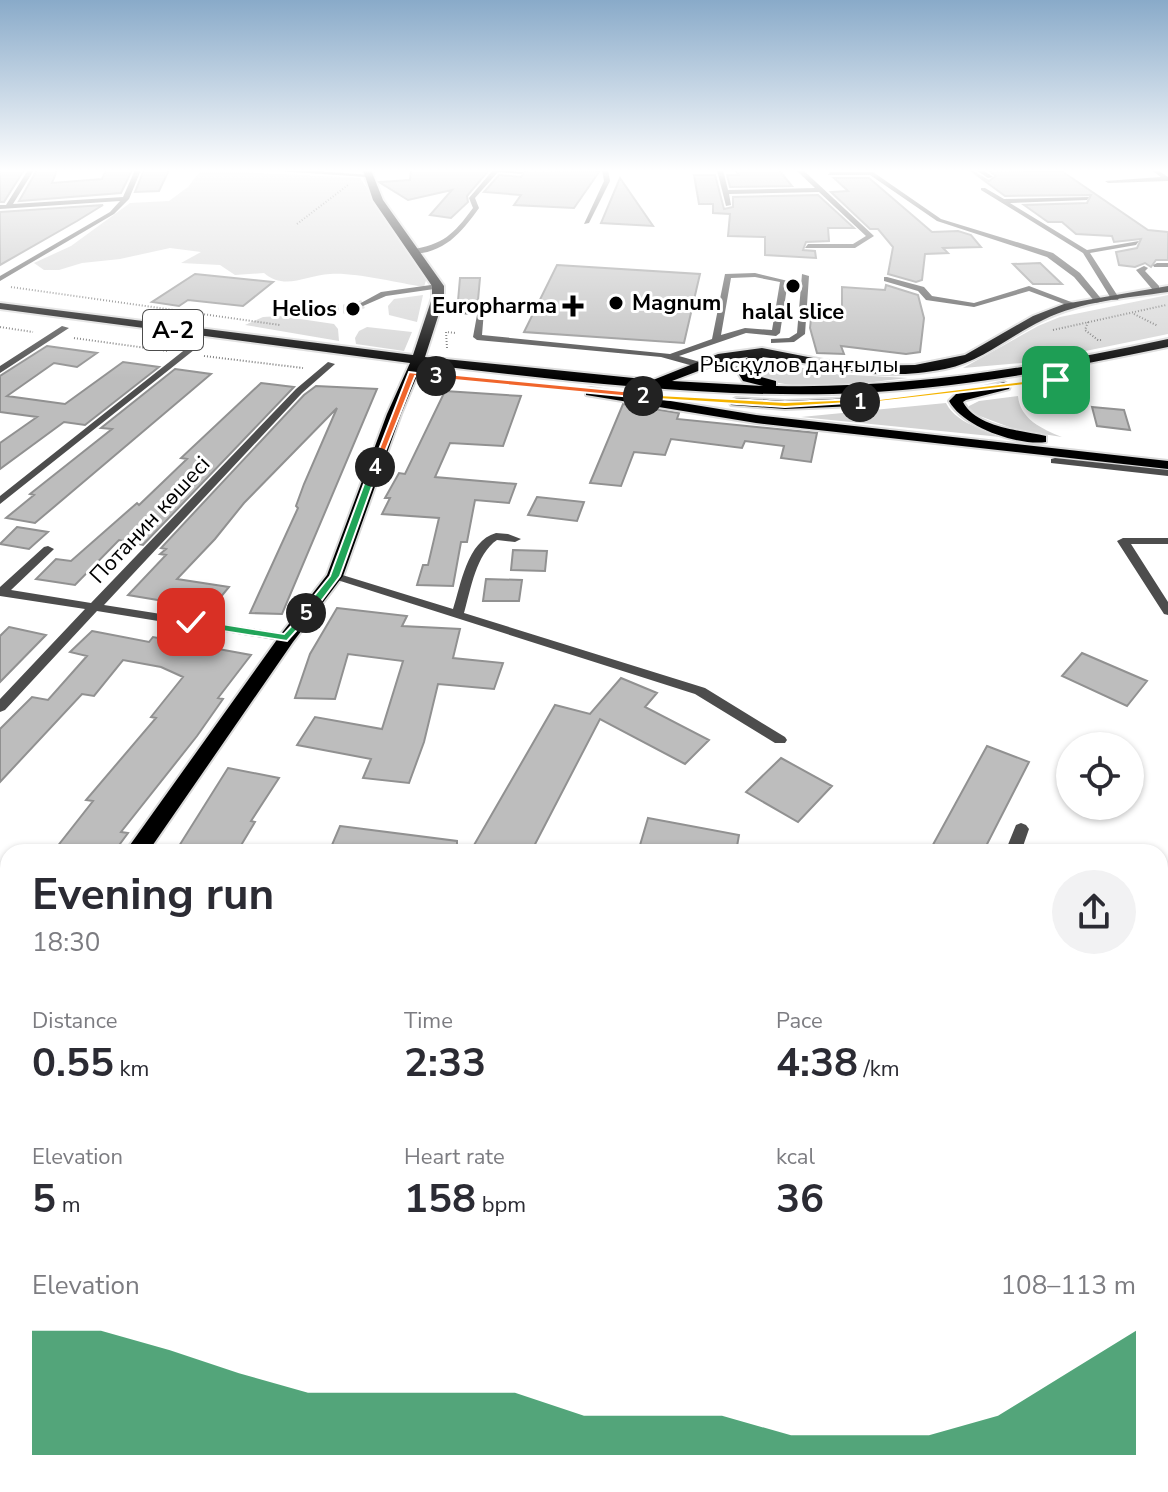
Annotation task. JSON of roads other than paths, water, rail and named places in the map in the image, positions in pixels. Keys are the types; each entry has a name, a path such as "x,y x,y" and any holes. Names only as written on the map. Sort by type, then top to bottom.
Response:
{"main road":[{"path":"142,844 287,638 335,576 408,369 434,311 438,286 405,240"},
{"path":"642,383 671,378 697,364 771,344 852,370 917,370 972,356 1037,319 1075,305 1164,287"},
{"name":"Рысқұлов даңғылы","path":"0,309 17,308 182,331 332,363 642,383 810,390 886,387 1037,371 1168,343"},
{"name":"A-2","path":"0,319 60,332 191,350 271,356"},
{"path":"60,332 85,322 174,333 182,331"},
{"path":"771,344 741,368 748,378 810,390"},
{"name":"Рысқұлов даңғылы","path":"408,369 591,392 817,405 931,396 1004,386 1087,374 1168,356"},
{"path":"1004,386 961,397 956,401 958,408 964,414 1003,431 1047,441 1168,455"},
{"path":"591,392 756,419 1168,465"}],"street":[{"path":"0,279 71,240"},
{"path":"413,252 441,247 452,240"},
{"path":"808,246 855,246 865,240"},
{"path":"1001,240 1050,255 1077,275 1099,301"},
{"path":"1066,240 1086,252 1115,298"},
{"path":"1086,252 1136,243"},
{"path":"1157,265 1168,265"},
{"path":"1144,268 1140,270 1164,287"},
{"path":"716,340 728,276 755,275 784,281 771,344"},
{"path":"672,356 745,330 771,344 791,340 801,334 805,276"},
{"path":"887,279 921,289 929,298 959,303 974,305 1029,288 1075,305"},
{"path":"363,304 384,294 438,286"},
{"path":"286,312 313,306 330,309"},
{"path":"434,311 481,313 477,337 672,356 697,364"},
{"path":"0,370 60,332"},
{"path":"0,501 191,350"},
{"name":"Потанин көшесі","path":"0,707 299,391 332,363"},
{"path":"1055,461 1168,473"},
{"path":"457,615 480,551 488,539 500,535 515,539"},
{"path":"1168,541 1123,541 1168,611"},
{"path":"1,592 48,549"},
{"path":"335,576 700,691 780,740"},
{"path":"1,592 287,638"},
{"path":"1016,844 1021,829"}],"tunnel":[{"path":"330,309 352,309 363,304"}],"place":[{"name":"halal slice","path":"793,286"},
{"name":"Magnum","path":"616,303"},
{"name":"Europharma","path":"573,306"},
{"name":"Helios","path":"353,309"}]}
